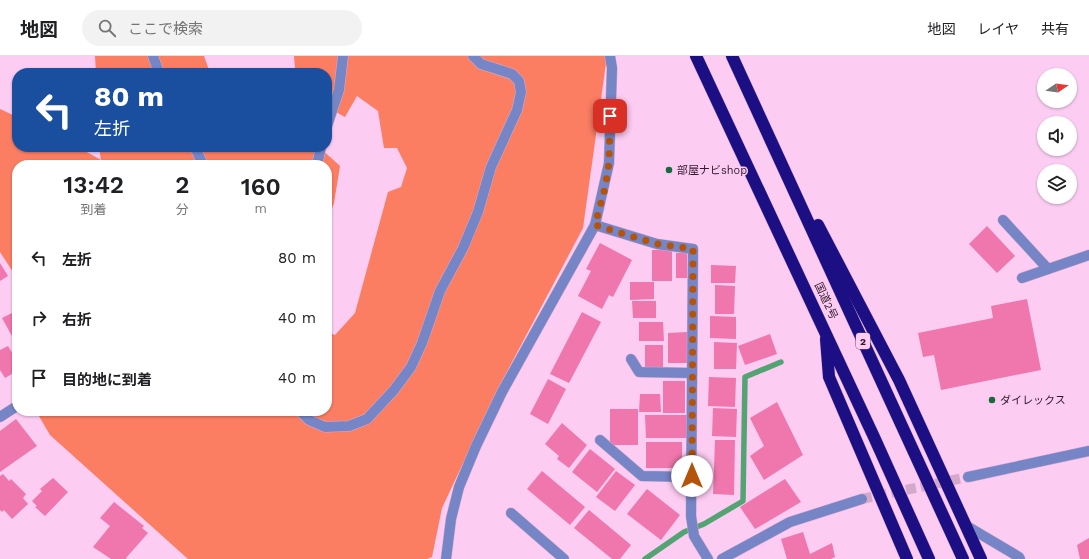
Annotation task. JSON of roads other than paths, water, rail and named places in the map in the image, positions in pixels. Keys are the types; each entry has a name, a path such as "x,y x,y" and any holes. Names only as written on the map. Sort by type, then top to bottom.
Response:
{"highway":[{"name":"国道2号","path":"696,56 826,332 929,559"},
{"name":"国道2号","path":"732,56 963,559"},
{"path":"763,124 839,264 899,380 981,559"},
{"path":"826,332 829,377 907,559"}],"street":[{"path":"153,56 157,68"},
{"path":"332,111 339,90 343,56"},
{"path":"305,416 309,420 325,427 349,426 367,420 394,390 411,367 422,343 440,291 463,248 478,212 491,167 517,110 521,92 519,81 512,74 481,64 473,56"},
{"path":"446,559 451,519 458,494 476,446 502,392 595,225 605,188 609,163 612,68 610,56"},
{"path":"1003,220 1048,269"},
{"path":"595,225 657,244 693,249 693,528 708,559"},
{"path":"1022,278 1089,255"},
{"path":"631,359 639,372 692,373"},
{"path":"0,417 12,409"},
{"path":"600,440 642,476 692,476"},
{"path":"968,477 1089,452"},
{"path":"722,559 790,522 862,500"},
{"path":"511,513 564,559"},
{"path":"965,525 1018,556 1020,559"}],"waterway":[{"path":"645,559 684,532 704,524 743,501 745,377 781,362"}],"tunnel":[{"path":"862,499 968,477"}],"place":[{"name":"部屋ナビshop","path":"669,170"},
{"name":"ダイレックス","path":"992,400"}]}
